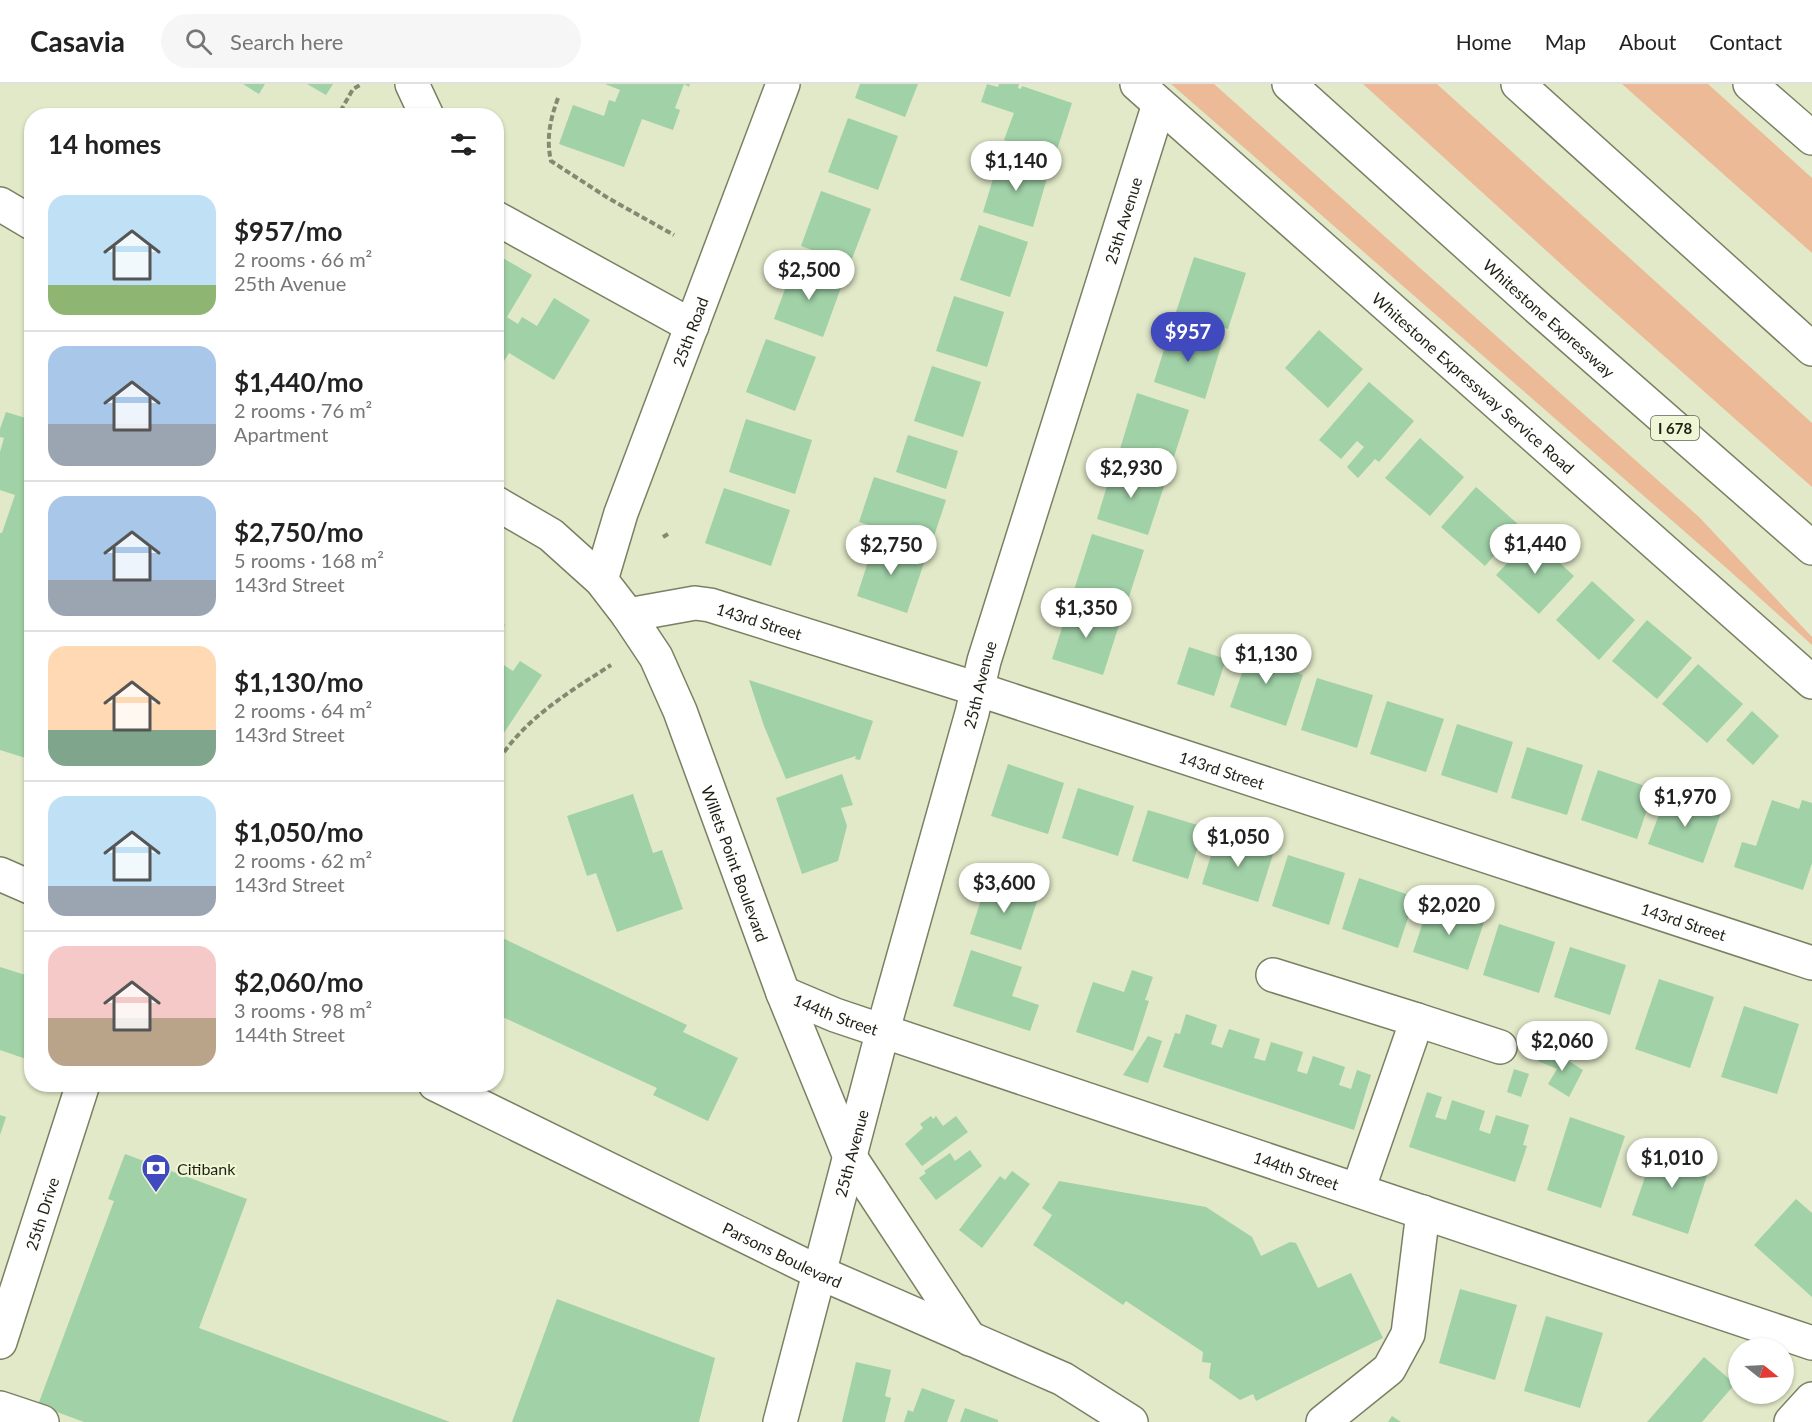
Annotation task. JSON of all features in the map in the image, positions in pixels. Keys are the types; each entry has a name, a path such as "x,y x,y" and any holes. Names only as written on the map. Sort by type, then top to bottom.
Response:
{"main road":[{"path":"412,84 423,108"},
{"name":"25th Road","path":"601,580 621,513 783,84"},
{"name":"Whitestone Expressway","path":"1289,84 1539,309 1812,548"},
{"path":"1518,84 1812,349"},
{"path":"1750,84 1812,138"},
{"name":"Whitestone Expressway Service Road","path":"1148,94 1812,682"},
{"name":"25th Avenue","path":"818,1272 972,713 984,661 1148,94"},
{"path":"1637,191 1812,334"},
{"path":"0,204 24,218"},
{"path":"504,222 692,326"},
{"path":"1539,309 1812,571"},
{"name":"Willets Point Boulevard","path":"504,508 550,535 601,580 656,657 680,711 783,993 850,1157 970,1339"},
{"name":"143rd Street","path":"628,615 695,603 710,605 977,689 1812,963"},
{"path":"0,874 24,884"},
{"path":"1273,975 1500,1047"},
{"name":"144th Street","path":"783,993 835,1015 1812,1343"},
{"path":"1358,1190 1417,1020"},
{"name":"25th Drive","path":"0,1342 80,1092"},
{"name":"Parsons Boulevard","path":"451,1092 818,1272 1063,1379 1131,1422"},
{"path":"1323,1422 1389,1369 1408,1334 1423,1212"},
{"path":"780,1422 818,1272"},
{"path":"1791,1422 1812,1399"},
{"path":"0,1408 42,1422"}],"path":[{"path":"342,108 353,89 362,84"},
{"path":"558,98 550,120 548,146 551,161 608,198 674,236"},
{"path":"663,537 669,534"},
{"path":"504,752 551,703 611,665"}],"shaded area":[{"path":"1171,84 1214,84 1699,517 1812,637 1812,645 1731,572"},
{"path":"1363,84 1437,84 1812,423 1812,487 1584,285"},
{"path":"1622,84 1708,84 1812,178 1812,253"}],"building":[{"path":"243,84 265,84 259,94"},
{"path":"307,84 333,84 326,95"},
{"path":"605,84 684,84 675,108 680,110 673,130 642,119 624,167 559,144 573,105 604,116 609,100 615,102 620,90"},
{"path":"860,84 918,84 905,117 855,98"},
{"path":"987,84 998,87 999,84 1019,84 1018,88 1021,89 1022,86 1072,103 1055,156 1004,140 1014,113 981,102"},
{"path":"848,118 898,136 878,190 828,172"},
{"path":"1000,156 1049,171 1033,227 983,212"},
{"path":"821,191 871,209 850,264 801,246"},
{"path":"979,225 1028,242 1010,297 960,280"},
{"path":"1194,257 1246,273 1228,329 1176,312"},
{"path":"504,259 532,275 507,317 518,324 522,317 537,326 554,298 590,320 554,380 509,353 504,361"},
{"path":"794,265 843,282 823,337 774,319"},
{"path":"954,296 1004,312 987,367 936,351"},
{"path":"1171,327 1222,343 1205,399 1154,382"},
{"path":"1319,330 1363,369 1328,408 1285,368"},
{"path":"766,339 816,357 795,411 746,392"},
{"path":"932,366 981,382 963,437 914,421"},
{"path":"1369,382 1414,421 1379,462 1375,459 1358,478 1347,467 1364,447 1357,441 1341,459 1319,440"},
{"path":"1137,393 1189,410 1171,466 1120,449"},
{"path":"6,412 24,418 24,758 0,750 0,533 2,533 15,495 0,490 0,452 4,438 0,437 0,429"},
{"path":"746,419 812,440 795,494 729,472"},
{"path":"908,435 958,451 946,489 896,472"},
{"path":"1420,438 1464,477 1430,516 1385,478"},
{"path":"1114,463 1166,480 1148,535 1097,519"},
{"path":"874,477 946,500 931,545 859,522"},
{"path":"1476,487 1520,526 1485,566 1441,527"},
{"path":"724,488 790,510 771,566 705,543"},
{"path":"1092,534 1144,550 1126,606 1074,590"},
{"path":"1532,537 1574,576 1539,614 1496,575"},
{"path":"875,540 926,557 907,613 857,596"},
{"path":"1592,581 1635,620 1599,660 1556,620"},
{"path":"1070,603 1121,619 1103,675 1052,659"},
{"path":"1647,620 1692,658 1657,699 1612,661"},
{"path":"1255,636 1280,644 1273,664 1303,675 1286,726 1230,707"},
{"path":"1189,647 1226,659 1214,696 1177,684"},
{"path":"520,661 542,675 504,733 504,665 513,671"},
{"path":"1698,664 1743,704 1707,743 1662,704"},
{"path":"1317,678 1373,695 1357,748 1301,730"},
{"path":"749,680 873,721 860,760 855,759 856,756 786,779 764,726"},
{"path":"1387,701 1444,719 1426,772 1370,754"},
{"path":"1752,711 1779,736 1753,765 1726,740"},
{"path":"1457,724 1513,742 1497,793 1441,775"},
{"path":"1527,747 1583,765 1567,815 1511,798"},
{"path":"1008,764 1064,783 1048,834 991,816"},
{"path":"1598,770 1654,789 1637,839 1581,820"},
{"path":"842,774 853,805 841,808 847,826 838,861 802,874 776,798"},
{"path":"1078,788 1134,806 1118,856 1062,838"},
{"path":"1667,793 1721,813 1703,863 1648,844"},
{"path":"633,794 653,853 662,850 683,909 617,932 596,873 587,876 567,816"},
{"path":"1772,800 1799,809 1802,800 1812,803 1812,863 1803,890 1734,867 1742,842 1756,846"},
{"path":"1148,810 1204,827 1188,879 1132,861"},
{"path":"1218,833 1274,851 1258,902 1202,884"},
{"path":"1288,855 1345,873 1329,925 1272,906"},
{"path":"988,878 1039,895 1021,950 970,934"},
{"path":"1359,878 1415,897 1398,948 1342,929"},
{"path":"1430,901 1485,919 1468,970 1413,952"},
{"path":"1499,924 1555,942 1539,993 1483,975"},
{"path":"504,939 687,1025 683,1032 738,1058 708,1121 653,1095 657,1088 504,1018"},
{"path":"1570,947 1626,965 1610,1015 1554,997"},
{"path":"971,950 1022,967 1012,996 1039,1005 1030,1031 953,1006"},
{"path":"0,967 24,974 24,1058 0,1050"},
{"path":"1132,970 1153,977 1145,1000 1149,1001 1133,1051 1076,1032 1093,982 1124,992"},
{"path":"1659,979 1714,997 1690,1068 1635,1049"},
{"path":"1744,1006 1799,1024 1777,1094 1721,1077"},
{"path":"1186,1014 1217,1025 1211,1044 1222,1048 1229,1029 1260,1039 1254,1058 1265,1061 1271,1042 1303,1052 1297,1071 1307,1074 1313,1056 1345,1067 1339,1085 1351,1089 1357,1070 1371,1075 1354,1130 1163,1067 1175,1033 1180,1034"},
{"path":"1148,1036 1162,1041 1148,1083 1123,1075"},
{"path":"1543,1049 1583,1070 1569,1097 1548,1084 1557,1069 1538,1061"},
{"path":"1514,1069 1529,1074 1521,1097 1507,1092"},
{"path":"1427,1092 1442,1097 1435,1117 1446,1120 1452,1100 1485,1111 1479,1130 1490,1134 1496,1115 1529,1125 1523,1145 1527,1146 1515,1182 1409,1147"},
{"path":"0,1115 6,1117 0,1135"},
{"path":"931,1116 933,1119 936,1116 943,1126 956,1116 968,1132 922,1166 905,1144 923,1128 920,1124"},
{"path":"1570,1117 1625,1136 1601,1208 1547,1190"},
{"path":"1656,1145 1711,1163 1688,1234 1632,1215"},
{"path":"970,1150 982,1166 936,1200 919,1178 926,1173 924,1171 950,1153 955,1161"},
{"path":"125,1154 247,1199 199,1328 450,1422 84,1422 38,1405 114,1201 108,1199"},
{"path":"1012,1171 1030,1184 982,1248 959,1230 1000,1176 1005,1180"},
{"path":"1059,1181 1206,1207 1252,1237 1261,1256 1290,1242 1296,1243 1318,1288 1351,1273 1383,1338 1256,1401 1253,1394 1240,1400 1209,1378 1211,1363 1202,1362 1203,1352 1126,1301 1123,1305 1033,1245 1052,1215 1042,1208"},
{"path":"1796,1199 1812,1213 1812,1297 1754,1245"},
{"path":"1460,1289 1517,1305 1495,1380 1439,1363"},
{"path":"557,1299 715,1358 699,1422 512,1422"},
{"path":"1546,1316 1603,1333 1580,1408 1524,1391"},
{"path":"1704,1357 1728,1378 1728,1392 1702,1422 1647,1422"},
{"path":"856,1362 891,1370 885,1396 891,1398 885,1422 842,1422"},
{"path":"922,1388 955,1400 947,1422 904,1422 908,1410 913,1412"},
{"path":"965,1408 998,1420 998,1422 960,1422"},
{"path":"1392,1416 1401,1422 1388,1422"}],"place":[{"name":"Citibank","path":"156,1194"}]}
